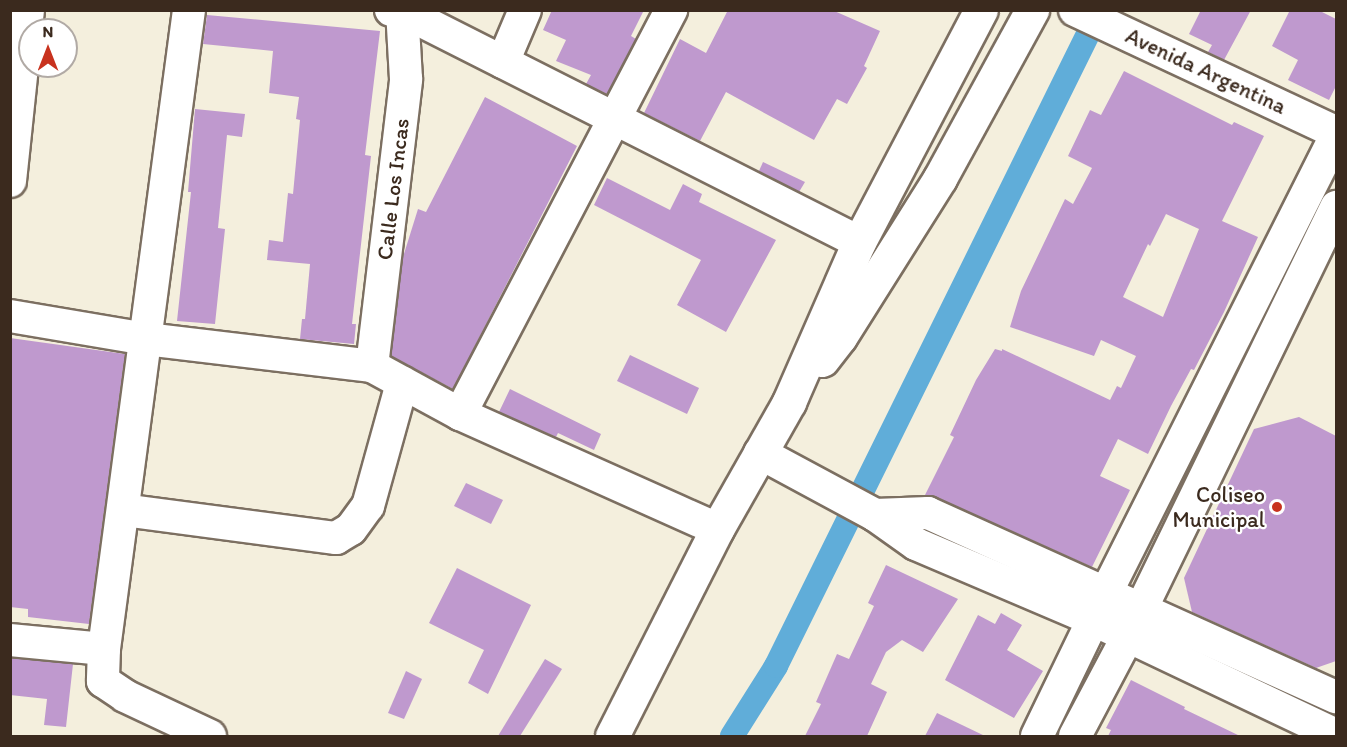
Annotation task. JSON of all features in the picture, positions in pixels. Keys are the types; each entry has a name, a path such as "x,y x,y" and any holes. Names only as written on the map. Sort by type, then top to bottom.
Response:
{"main road":[{"path":"612,736 717,529 789,402 859,242 981,10"},
{"path":"789,402 840,337 940,178 1032,10"}],"street":[{"path":"12,164 28,10"},
{"path":"189,10 104,649 103,681 125,696 210,736"},
{"path":"391,10 415,14 503,62 859,242"},
{"path":"503,62 525,10"},
{"path":"460,414 671,10"},
{"name":"Avenida Argentina","path":"1075,10 1336,134"},
{"name":"Calle Los Incas","path":"372,366 415,14"},
{"path":"1037,736 1336,134"},
{"path":"1075,736 1134,623 1336,207"},
{"path":"10,316 146,339 372,366 460,414 717,529"},
{"path":"123,510 336,538 351,529 368,506 402,383"},
{"path":"760,453 875,515 928,513 1100,607 1134,623 1336,735"},
{"path":"1134,623 1336,697"},
{"path":"10,640 104,649"}],"building":[{"path":"552,10 644,10 631,36 636,39 607,94 586,84 591,75 556,61 566,40 543,30"},
{"path":"728,10 832,10 880,31 864,66 867,68 847,104 837,99 814,140 726,92 700,141 644,113 680,39 706,53"},
{"path":"1201,10 1251,10 1224,60 1208,52 1212,45 1189,34"},
{"path":"1290,10 1318,10 1336,19 1336,86 1329,100 1288,80 1298,60 1272,46"},
{"path":"207,15 380,31 365,155 371,156 352,324 356,324 354,344 300,339 302,319 305,319 310,264 267,260 269,240 283,242 288,193 293,194 300,120 296,119 299,97 269,93 273,51 203,44"},
{"path":"1124,71 1232,125 1234,122 1264,136 1222,221 1258,237 1224,312 1194,370 1191,369 1171,406 1148,454 1118,439 1100,476 1130,490 1092,567 935,497 925,495 954,437 950,435 976,380 995,349 1002,351 1002,349 1110,400 1117,386 1121,388 1136,356 1101,340 1094,356 1010,327 1021,291 1065,199 1073,204 1092,168 1068,156 1090,110 1101,115","holes":["1166,214 1199,229 1163,317 1123,297 1148,244 1150,246"]},
{"path":"485,97 577,146 453,389 391,356 403,257 418,209 426,212"},
{"path":"195,109 245,114 242,137 227,135 218,228 225,229 215,324 177,321 191,192 188,192"},
{"path":"763,162 805,182 799,192 759,171"},
{"path":"607,178 670,210 683,184 702,194 699,202 776,240 726,332 677,305 701,260 594,205"},
{"path":"10,338 125,354 89,624 28,617 28,609 10,607"},
{"path":"630,355 699,388 687,414 617,381"},
{"path":"510,389 601,434 594,450 558,433 556,437 499,412"},
{"name":"Coliseo Municipal","path":"1299,417 1336,436 1336,661 1316,668 1192,612 1184,578 1254,429"},
{"path":"466,483 503,500 491,524 454,506"},
{"path":"886,565 958,599 923,652 902,640 886,652 871,684 887,692 867,736 805,736 821,704 816,702 837,654 849,659 874,606 868,603"},
{"path":"457,568 531,605 488,694 468,683 484,650 429,623"},
{"path":"1001,613 1022,625 1007,650 1043,671 1014,718 945,680 978,615 995,624"},
{"path":"10,658 73,664 66,727 44,725 47,699 10,695"},
{"path":"545,659 562,669 520,736 498,736"},
{"path":"406,671 422,679 404,719 388,713"},
{"path":"1131,680 1240,736 1108,736 1111,730 1106,728"},
{"path":"937,713 985,736 925,736"}],"waterway":[{"path":"732,736 776,666 1100,10"}],"place":[{"name":"Coliseo Municipal","path":"1277,507"}]}
